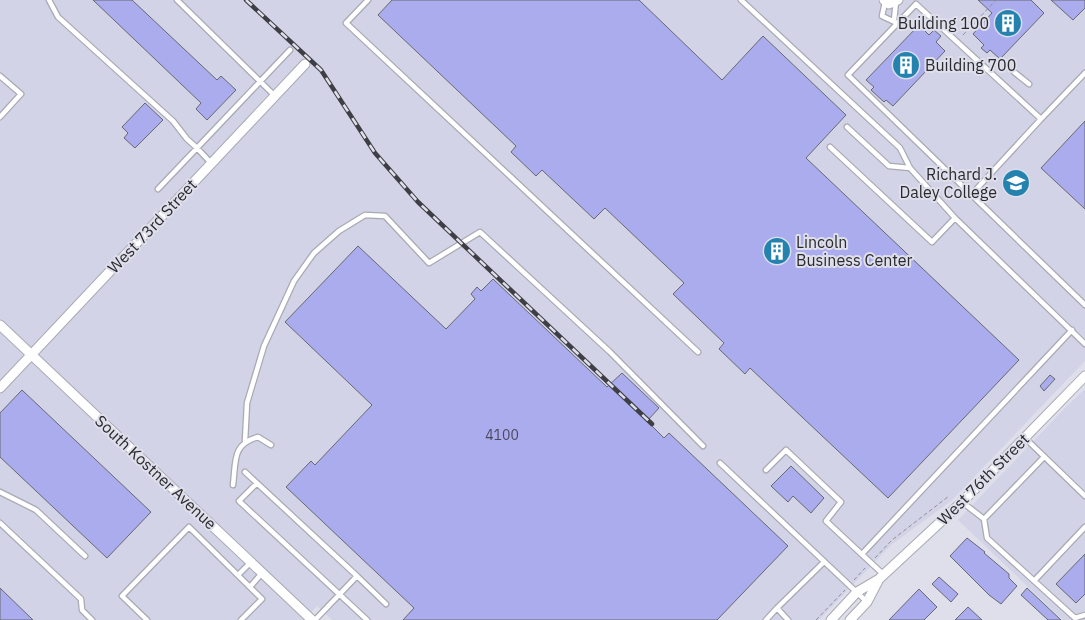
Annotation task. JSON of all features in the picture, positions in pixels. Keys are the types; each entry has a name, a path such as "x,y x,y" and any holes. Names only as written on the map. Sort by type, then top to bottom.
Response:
{"street":[{"path":"884,1 889,4 897,1"},
{"name":"West 73rd Street","path":"0,388 304,64"},
{"name":"South Kostner Avenue","path":"0,325 313,620"},
{"name":"West 76th Street","path":"831,620 857,592 881,577 962,502 1085,376"},
{"name":"West 76th Street","path":"850,620 867,602 881,577"}],"lane":[{"path":"49,0 58,16 173,121 187,139 212,163"},
{"path":"177,0 275,96"},
{"path":"368,0 346,23 698,352"},
{"path":"741,0 900,148 910,168 955,218 1085,344"},
{"path":"884,1 882,16 895,21"},
{"path":"895,21 897,1"},
{"path":"1041,119 916,4 895,21 848,75 1085,305"},
{"path":"158,189 290,50"},
{"path":"1014,72 1029,84"},
{"path":"971,195 1085,73"},
{"path":"0,76 21,94 0,117"},
{"path":"847,127 889,166 910,168"},
{"path":"830,147 932,242 955,218"},
{"path":"233,485 238,450 245,441 247,403 264,346 294,281 314,254 332,236 365,214 385,216 429,263 480,232 610,352 703,446"},
{"path":"862,554 1072,330"},
{"path":"245,441 258,437 271,445"},
{"path":"1024,438 1085,496"},
{"path":"766,470 786,450 841,502 826,521 862,554 881,577"},
{"path":"984,519 1044,457"},
{"path":"720,463 867,602"},
{"path":"245,472 386,604"},
{"path":"257,483 239,501 367,620"},
{"path":"0,492 36,510 85,556"},
{"path":"962,502 984,519 987,538 1075,618 1085,615"},
{"path":"0,523 81,599 82,610 92,620"},
{"path":"147,620 122,596 189,527 262,599 241,620"},
{"path":"1034,581 1085,527"},
{"path":"238,575 251,562"},
{"path":"766,620 824,562"},
{"path":"250,587 262,573"},
{"path":"313,620 357,576"},
{"path":"777,608 788,620"}],"path":[{"path":"963,34 996,0"},
{"path":"892,540 949,496"}],"shaded area":[{"path":"0,0 877,0 888,8 899,5 903,0 1085,0 1085,361 951,501 891,545 819,620 332,620 317,606 304,620 0,620"},
{"path":"1085,389 1085,620 1063,620 958,520"}],"building":[{"path":"93,0 132,0 217,80 221,76 236,90 207,120 196,109 201,103"},
{"name":"Lincoln Business Center","path":"392,0 639,0 722,80 763,36 846,115 806,158 1019,360 888,498 750,368 745,374 719,349 724,343 673,294 684,283 605,208 594,219 542,170 536,176 511,152 516,146 378,15"},
{"name":"Building 100","path":"978,0 1031,0 1044,13 1000,59 990,50 987,53 981,48 984,45 973,34 992,13"},
{"path":"1051,0 1085,0 1085,8 1073,20"},
{"name":"Building 700","path":"919,25 929,35 934,30 941,36 936,42 945,51 893,106 886,100 884,102 871,90 874,87 866,80"},
{"path":"145,103 163,120 135,148 124,138 128,133 122,127"},
{"path":"1085,121 1085,209 1041,168"},
{"path":"358,246 446,329 475,299 471,294 477,287 481,291 493,279 607,387 622,373 659,408 647,421 664,438 669,433 788,546 717,620 403,620 414,608 286,487 311,461 315,465 372,405 285,322"},
{"path":"1050,375 1055,379 1044,391 1040,386"},
{"path":"22,390 151,512 107,558 0,457 0,413"},
{"path":"791,466 824,498 811,513 793,496 788,502 771,486"},
{"path":"967,538 1009,574 1009,578 1017,586 1001,604 989,595 950,556"},
{"path":"1085,554 1085,594 1076,603 1056,584"},
{"path":"939,577 958,594 951,602 932,584"},
{"path":"0,588 33,620 0,620"},
{"path":"1027,588 1061,620 1048,620 1021,595"},
{"path":"919,589 937,607 924,620 889,620"},
{"path":"968,607 982,620 955,620"}],"railway":[{"path":"246,0 321,70 375,153 418,202 652,424"}],"place":[{"name":"Building 100","path":"1008,23"},
{"name":"Building 700","path":"906,65"},
{"name":"Richard J. Daley College","path":"1016,183"},
{"name":"Lincoln Business Center","path":"777,251"}]}
